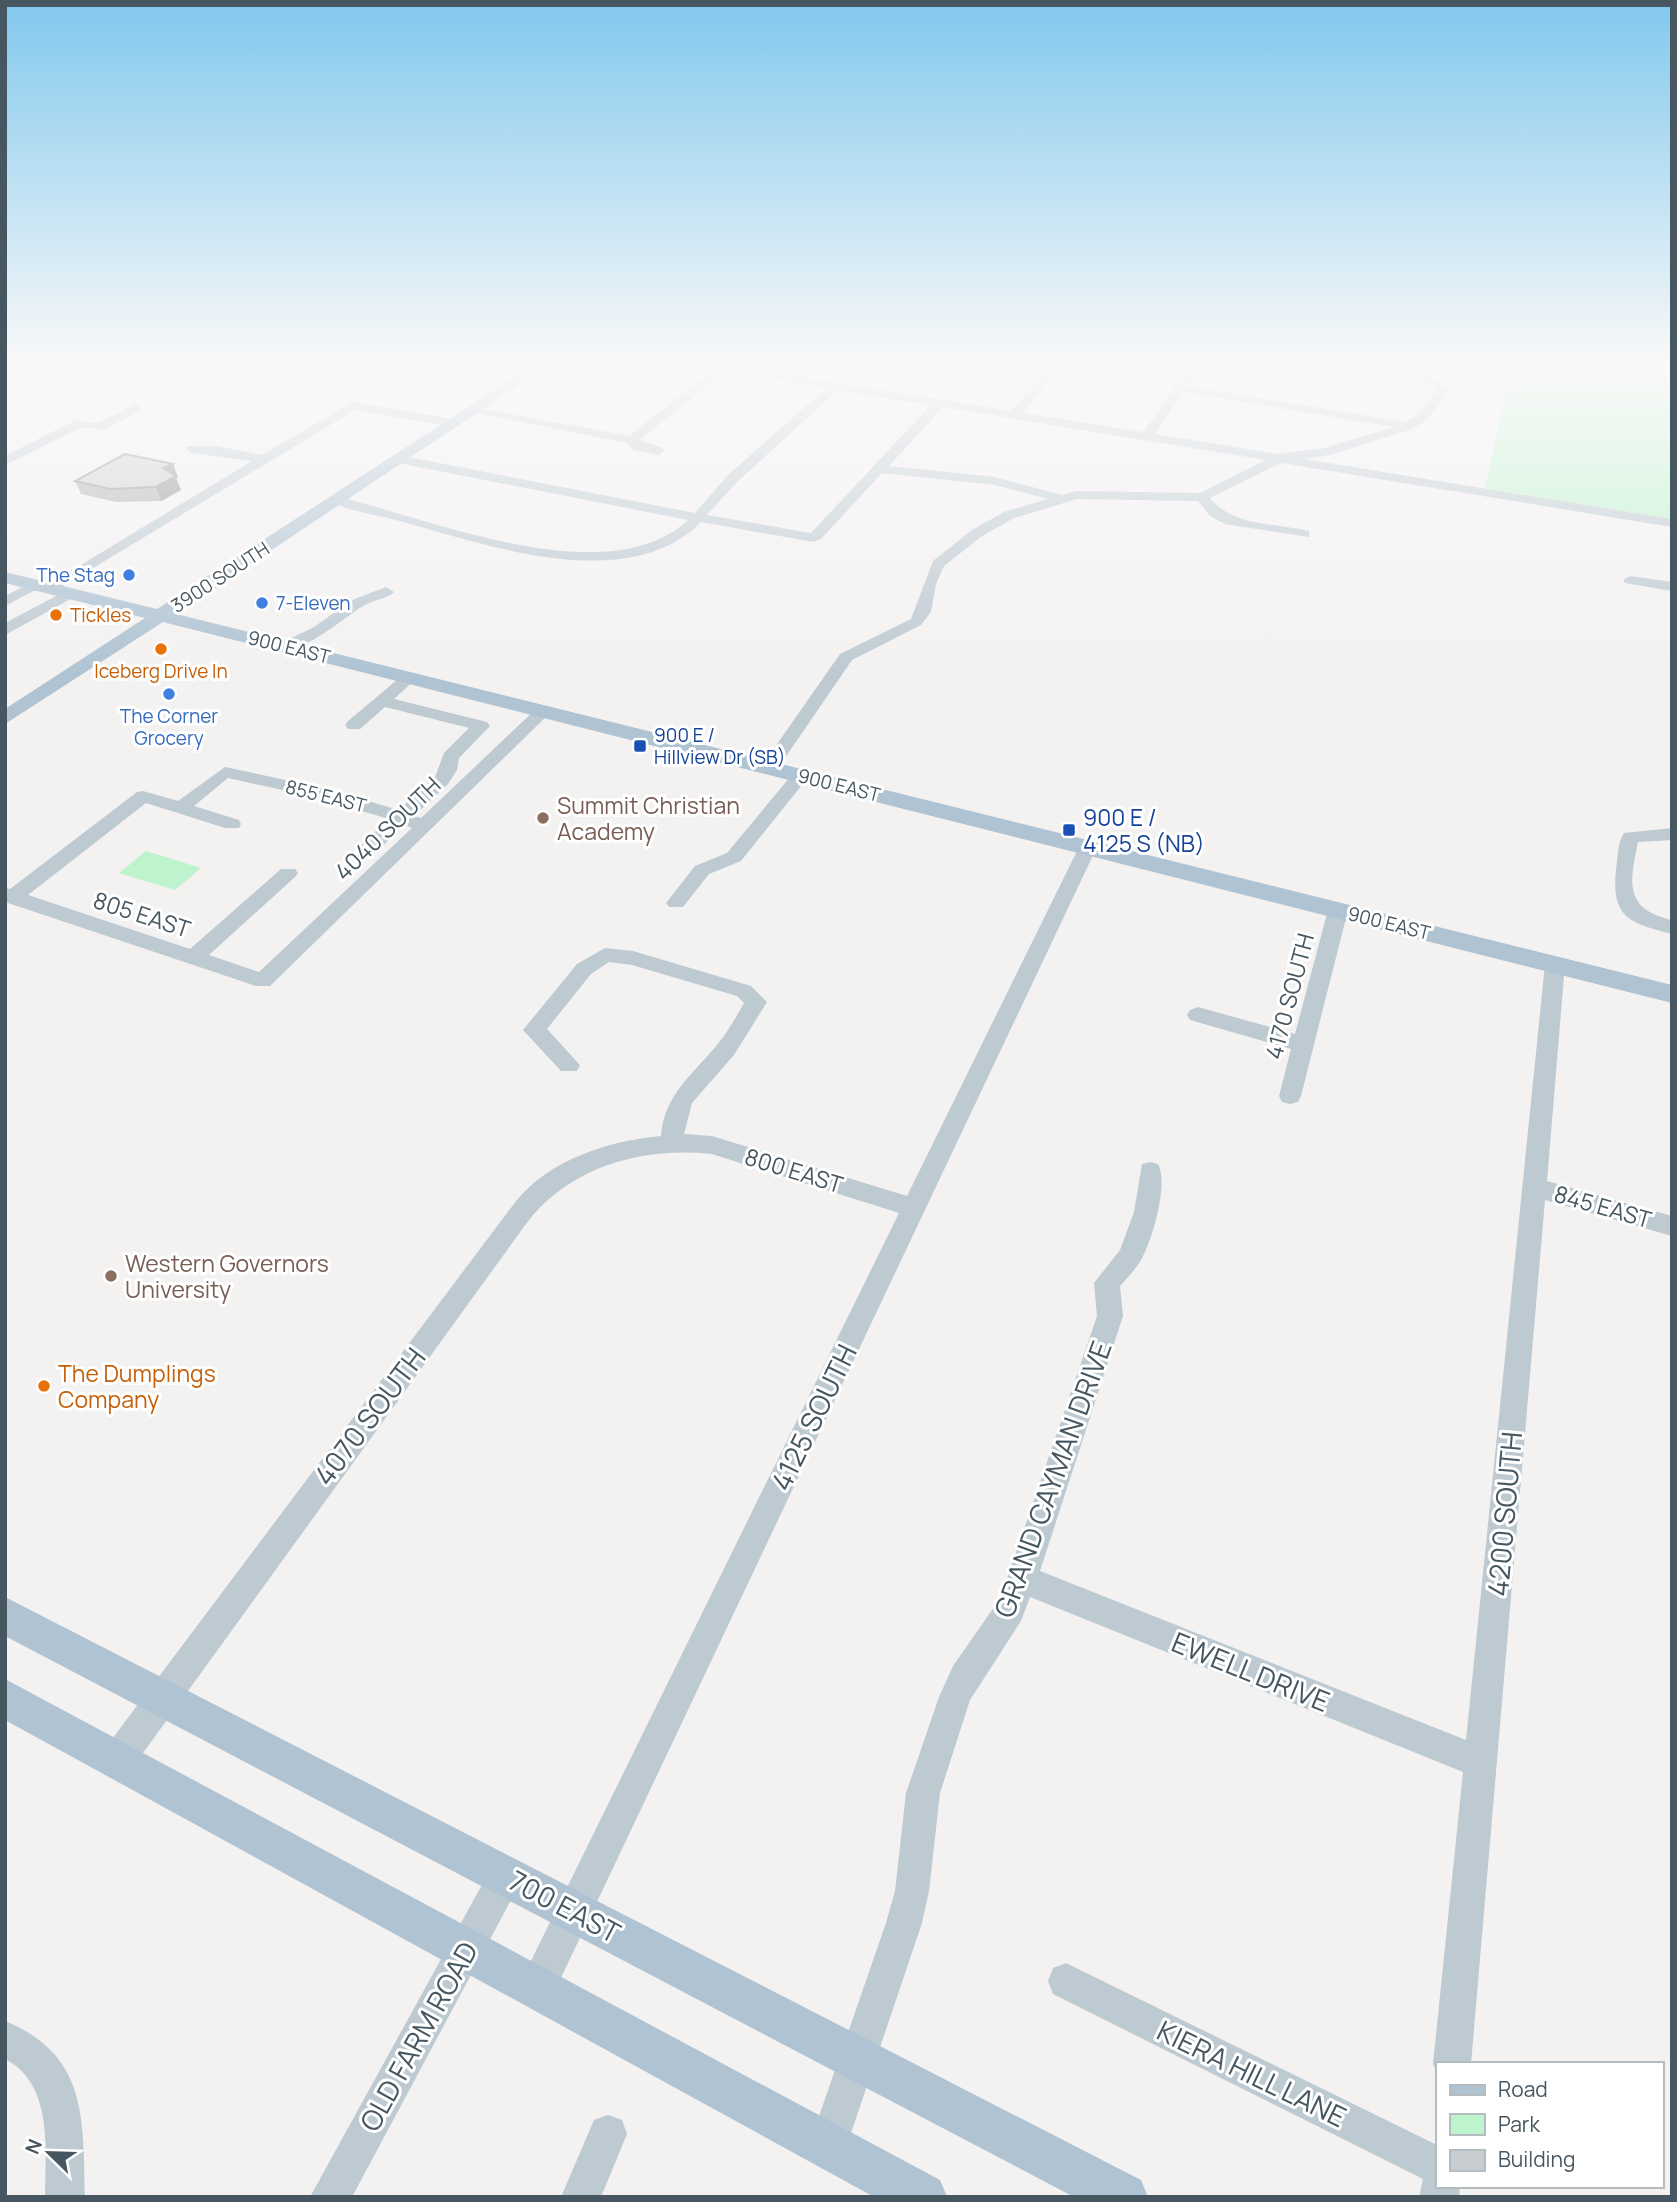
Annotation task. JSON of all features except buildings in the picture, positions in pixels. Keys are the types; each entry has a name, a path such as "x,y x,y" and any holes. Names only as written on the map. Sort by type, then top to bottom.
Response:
{"main road":[{"name":"3900 SOUTH","path":"5,718 383,469"},
{"name":"900 EAST","path":"5,577 1672,994"},
{"name":"700 EAST","path":"5,1616 1124,2197"},
{"path":"5,1698 923,2197"}],"street":[{"path":"5,602 43,586 244,469"},
{"path":"447,469 809,539 816,536 877,469"},
{"path":"336,500 384,510 418,524 558,554 591,557 625,553 669,541 696,518 743,469"},
{"path":"884,469 961,478 1040,492 1058,498"},
{"path":"770,768 846,657 902,630 921,617 933,571 945,557 999,520 1058,498 1083,495 1202,497 1258,469"},
{"path":"1345,469 1672,523"},
{"path":"1202,497 1215,513 1230,520 1304,534"},
{"path":"1630,580 1672,587"},
{"path":"283,646 320,631 357,603 386,592"},
{"path":"5,630 71,593"},
{"path":"354,725 411,677"},
{"path":"370,847 447,775 450,757 481,726 383,701"},
{"name":"4040 SOUTH","path":"263,981 544,711"},
{"path":"180,808 225,772"},
{"name":"855 EAST","path":"225,772 385,811 424,826"},
{"path":"676,903 702,870 734,857 801,775"},
{"path":"9,896 143,796 232,824"},
{"path":"1672,834 1631,837 1628,845 1624,901 1627,910 1634,916 1672,928"},
{"name":"4125 SOUTH","path":"537,1988 1088,847"},
{"path":"194,957 288,873"},
{"name":"805 EAST","path":"9,896 263,981"},
{"name":"4170 SOUTH","path":"1290,1096 1338,910"},
{"path":"569,1065 534,1030 584,969 605,955 633,958 744,991 756,1002 728,1047 685,1094 676,1110 672,1141"},
{"name":"4200 SOUTH","path":"1452,2062 1555,964"},
{"path":"1198,1015 1303,1044"},
{"name":"800 EAST","path":"672,1141 712,1145 914,1208"},
{"name":"4070 SOUTH","path":"118,1759 533,1197 553,1181 579,1168 672,1141"},
{"name":"GRAND CAYMAN DRIVE","path":"828,2145 904,1923 912,1891 923,1793 964,1676 1010,1610 1022,1579 1110,1316 1107,1283 1130,1255 1146,1212 1150,1171"},
{"name":"845 EAST","path":"1534,1187 1672,1226"},
{"name":"EWELL DRIVE","path":"1022,1579 1480,1762"},
{"name":"OLD FARM ROAD","path":"330,2197 506,1875"},
{"name":"KIERA HILL LANE","path":"1066,1981 1436,2165"},
{"path":"5,2039 24,2046 46,2067 57,2089 63,2129 65,2197"},
{"path":"580,2197 608,2134"}],"green space":[{"path":"1489,469 1672,469 1672,519 1485,488"},
{"path":"146,851 201,868 175,890 119,873"}],"place":[{"name":"The Stag","path":"129,575"},
{"name":"7-Eleven","path":"262,603"},
{"name":"Tickles","path":"56,615"},
{"name":"Iceberg Drive In","path":"161,649"},
{"name":"The Corner Grocery","path":"169,694"},
{"name":"900 E / Hillview Dr (SB)","path":"640,746"},
{"name":"Summit Christian Academy","path":"543,818"},
{"name":"900 E / 4125 S (NB)","path":"1069,830"},
{"name":"Western Governors University","path":"111,1276"},
{"name":"The Dumplings Company","path":"44,1386"}]}
